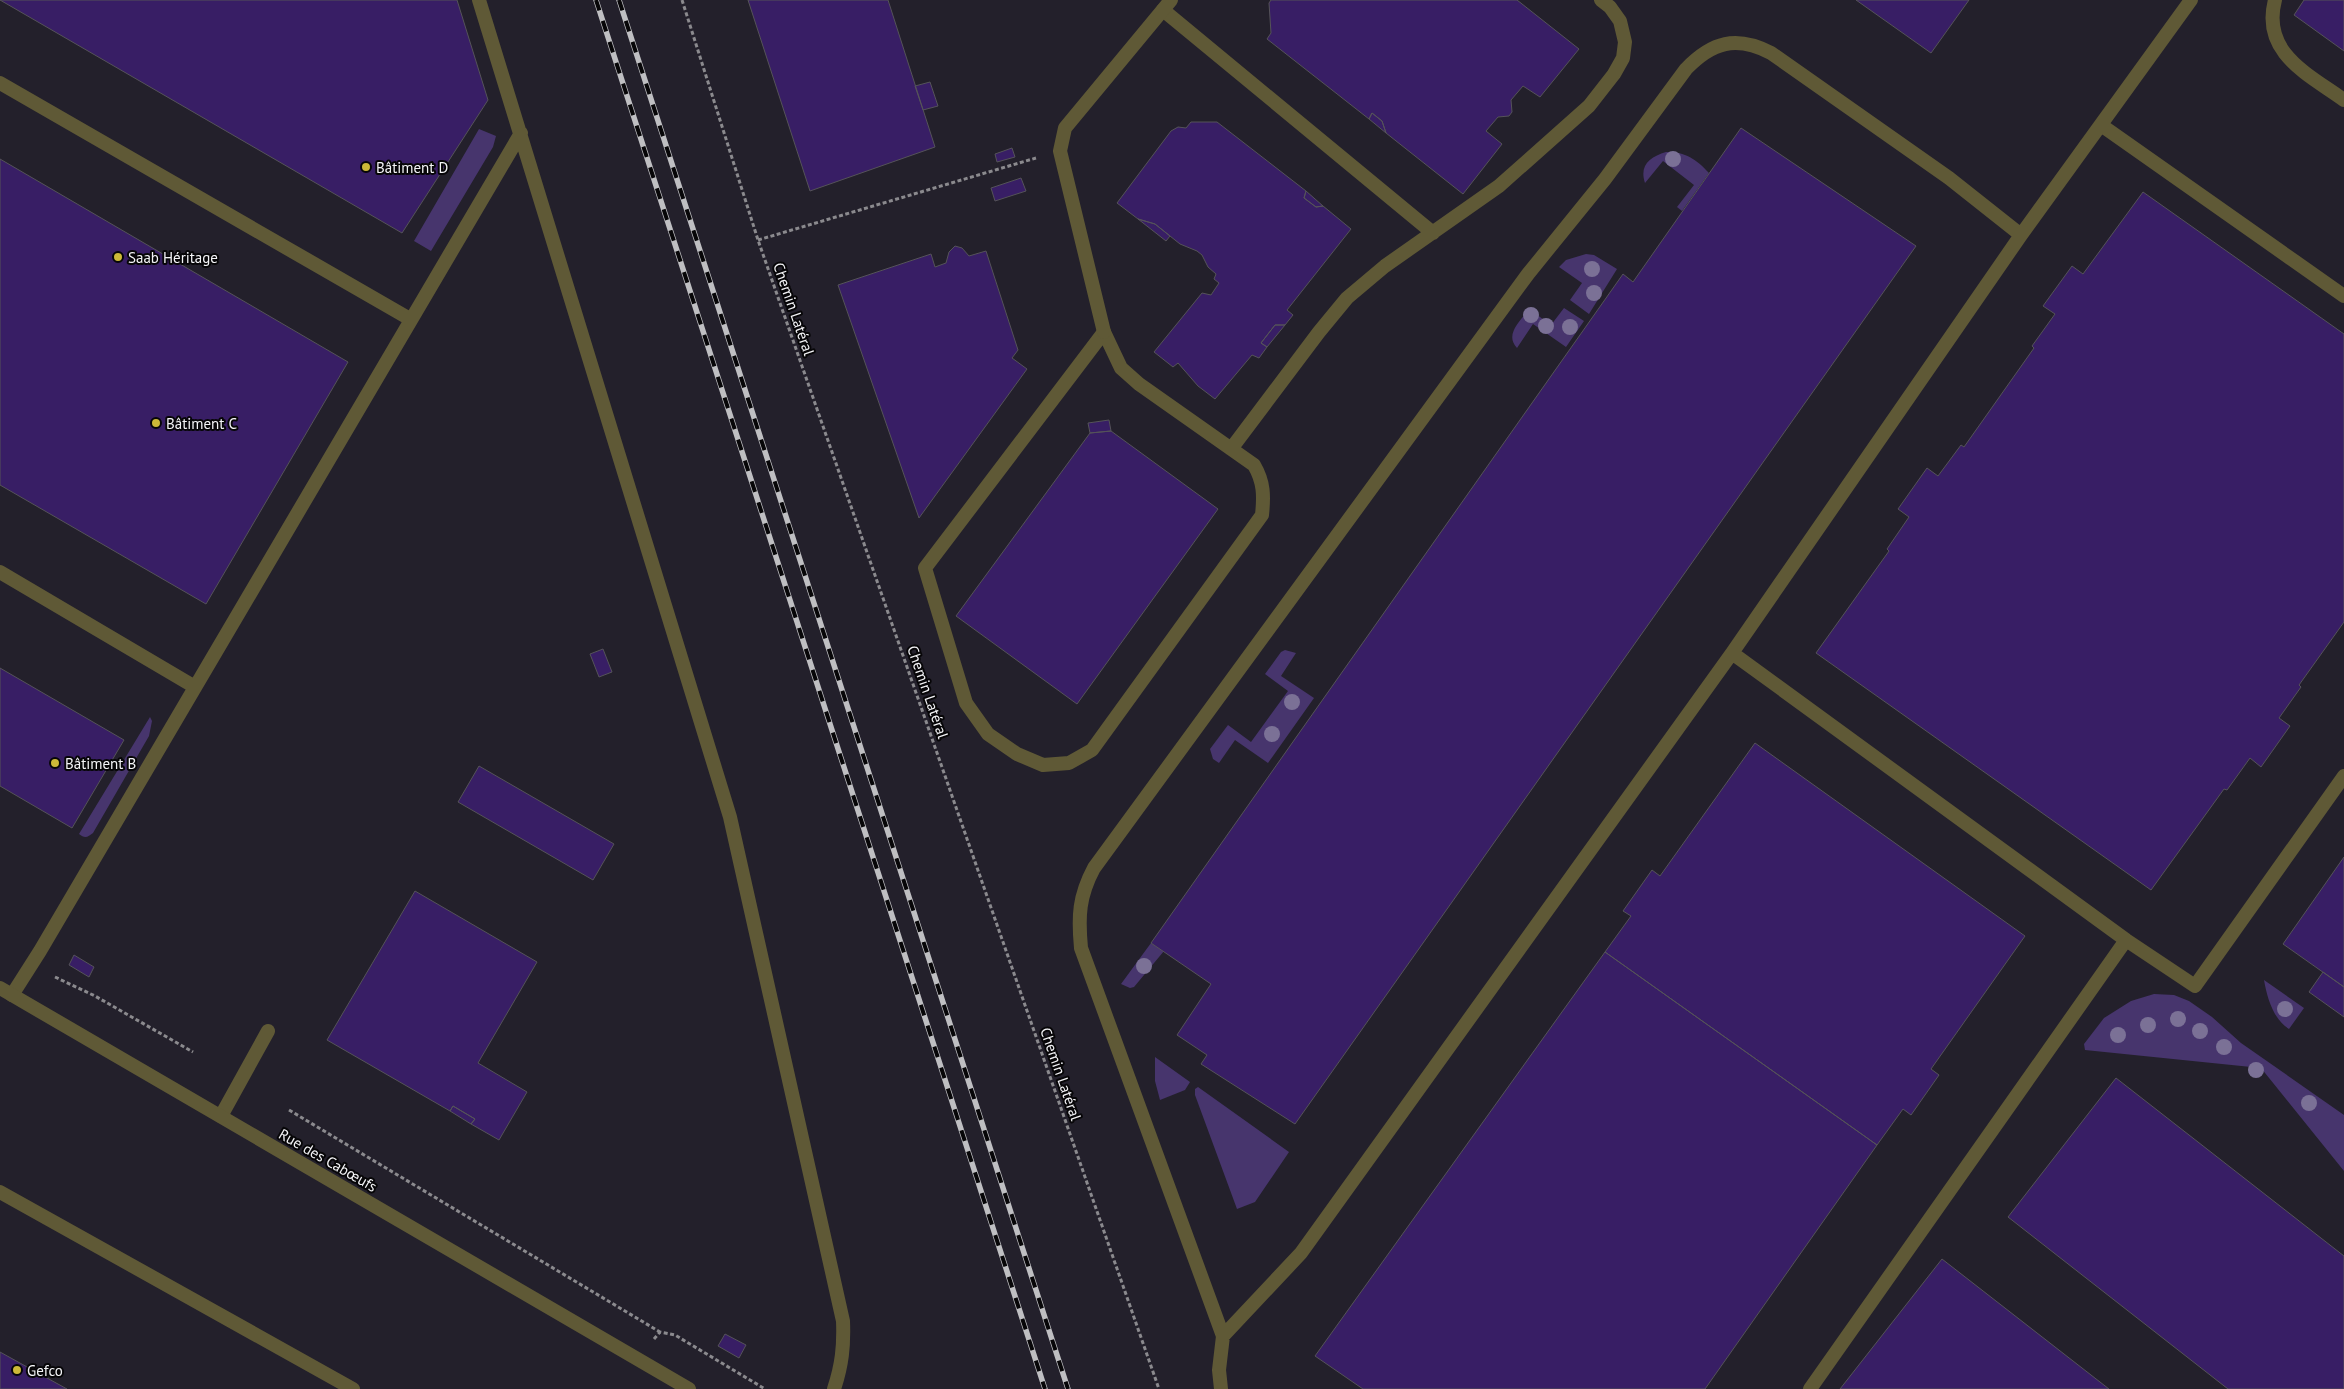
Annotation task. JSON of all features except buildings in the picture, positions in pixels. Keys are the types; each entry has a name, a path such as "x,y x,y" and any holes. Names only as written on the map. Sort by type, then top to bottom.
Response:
{"street":[{"path":"479,0 730,817 842,1321 844,1349 834,1389"},
{"path":"1231,449 1347,298 1385,266 1506,180 1590,106 1614,74 1623,58 1624,42 1620,21 1610,7 1601,0"},
{"path":"1223,1336 1301,1253 1732,653 2021,235 2190,0"},
{"path":"2275,0 2272,13 2275,39 2290,62 2344,100"},
{"path":"1104,332 925,568 966,703 988,734 1016,754 1044,765 1069,763 1092,750 1262,515 1264,497 1262,478 1254,465 1139,384 1121,368 1104,332 1060,151 1065,128 1167,5 1433,233"},
{"path":"1221,1389 1219,1370 1223,1336 1081,948 1079,931 1081,898 1100,860 1528,274 1605,179 1686,69 1701,54 1722,44 1734,43 1759,47 1771,53 1949,178 2021,235"},
{"path":"0,83 410,319"},
{"path":"2101,125 2344,296"},
{"path":"6,991 40,951 521,133"},
{"path":"0,572 195,687"},
{"path":"1732,653 2126,940 2195,986 2344,776"},
{"path":"1810,1389 2126,940"},
{"name":"Rue des Cabœufs","path":"6,991 689,1389"},
{"path":"221,1116 268,1031"},
{"path":"0,1192 353,1389"}],"path":[{"name":"Chemin Latéral","path":"682,0 758,240 1159,1389"},
{"path":"758,240 1060,151"},
{"path":"61,978 193,1052"},
{"path":"289,1110 660,1332 675,1335 764,1389"},
{"path":"639,1361 660,1332"}],"shaded area":[{"path":"0,0 2344,0 2344,1389 0,1389"},
{"path":"479,129 496,136 493,147 431,251 414,241"},
{"path":"1666,152 1679,153 1690,157 1709,173 1682,211 1677,207 1694,185 1663,161 1645,183 1644,171 1647,163 1655,156"},
{"path":"1586,254 1594,255 1617,269 1589,314 1570,300 1582,283 1559,267 1566,260"},
{"path":"1564,308 1584,321 1566,347 1533,324 1517,348 1513,343 1512,338 1515,328 1529,309 1551,325"},
{"path":"1285,650 1296,653 1281,676 1314,698 1268,763 1235,740 1219,763 1213,759 1210,749 1228,725 1251,742 1288,691 1265,674 1281,652"},
{"path":"150,717 152,721 149,736 93,833 86,837 81,836 79,834"},
{"path":"1151,943 1164,951 1134,987 1130,988 1121,984"},
{"path":"2264,980 2304,1008 2289,1029 2283,1025 2275,1014"},
{"path":"2154,994 2174,995 2189,1001 2212,1017 2241,1043 2344,1115 2344,1171 2261,1068 2085,1050 2084,1044 2104,1018 2131,1001"},
{"path":"1155,1057 1190,1082 1185,1090 1160,1100 1155,1081"},
{"path":"1198,1087 1289,1152 1255,1202 1237,1209 1195,1095 1195,1089"}],"railway":[{"path":"596,0 1045,1389"},
{"path":"619,0 1068,1389"}],"place":[{"name":"Bâtiment D","path":"366,167"},
{"name":"Saab Héritage","path":"118,257"},
{"name":"Bâtiment C","path":"156,423"},
{"name":"Bâtiment B","path":"55,763"},
{"name":"Gefco","path":"17,1370"}]}
